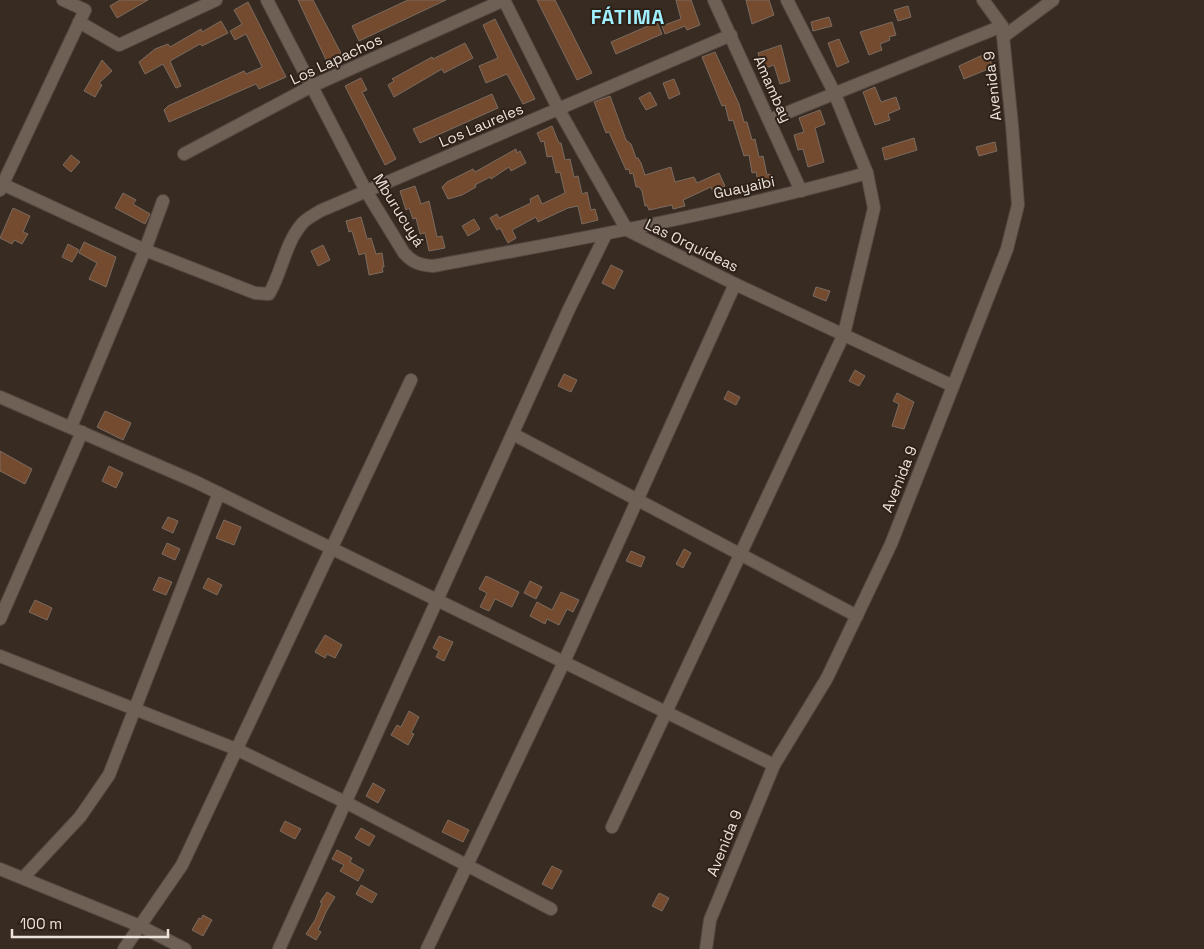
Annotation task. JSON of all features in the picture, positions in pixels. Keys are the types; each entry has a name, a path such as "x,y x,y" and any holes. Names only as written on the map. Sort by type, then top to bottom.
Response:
{"street":[{"path":"63,0 85,10 1,185 145,250"},
{"path":"79,22 119,45 216,0"},
{"name":"Mburucuyá","path":"267,0 366,191 404,253 412,261 422,265 433,266 627,230"},
{"name":"Los Lapachos","path":"184,154 312,86 504,0"},
{"name":"Las Orquídeas","path":"504,0 558,110 627,230 735,284 953,386"},
{"name":"Amambay","path":"714,0 802,191"},
{"path":"612,827 844,334 874,208 867,173 834,92 787,0"},
{"path":"983,0 1002,31"},
{"path":"769,120 834,92 1002,31 1053,0"},
{"name":"Avenida 9","path":"706,949 710,920 774,764 827,678 891,544 1007,249 1018,205 1002,31"},
{"name":"Los Laureles","path":"145,250 255,293 269,294 277,280 292,238 302,224 320,211 731,36"},
{"name":"Guayaibi","path":"627,230 802,191 867,173"},
{"path":"0,619 76,430 163,201"},
{"path":"279,949 568,309 606,234"},
{"path":"427,949 564,662 735,284"},
{"path":"124,949 182,865 411,380"},
{"path":"0,396 219,493 774,764"},
{"path":"513,434 856,616"},
{"path":"23,878 80,817 109,775 219,493"},
{"path":"0,656 236,749 346,803 551,909"},
{"path":"0,869 140,926 185,949"}],"building":[{"path":"120,0 148,0 117,18 110,6"},
{"path":"298,0 313,0 342,55 327,62"},
{"path":"408,0 446,0 359,41 352,26"},
{"path":"537,0 555,0 592,73 577,80"},
{"path":"676,0 691,0 700,25 687,30 685,26 665,34 662,26 681,19"},
{"path":"746,0 769,0 774,15 752,24"},
{"path":"248,2 286,77 259,89 256,84 169,122 164,110 168,106 244,71 246,74 262,67 246,34 235,40 230,31 242,24 234,10"},
{"path":"908,6 911,17 898,21 894,10"},
{"path":"829,17 832,26 813,31 811,22"},
{"path":"495,19 535,99 523,104 507,74 486,83 479,66 498,58 483,25"},
{"path":"221,21 228,33 202,46 200,44 170,61 181,86 176,88 163,64 145,74 139,62 155,49 168,44 170,47 201,29 202,32"},
{"path":"657,22 662,34 616,54 611,42"},
{"path":"892,22 896,35 889,37 890,40 880,44 882,50 869,55 860,32"},
{"path":"839,39 849,62 837,67 828,43"},
{"path":"465,43 473,58 444,73 442,69 394,97 388,85 394,81 392,79 432,57 433,59"},
{"path":"781,45 790,81 780,84 774,65 763,69 758,53"},
{"path":"715,52 739,104 744,122 747,122 752,140 755,139 759,157 763,156 767,175 770,174 773,187 760,190 756,172 752,173 749,155 744,156 733,120 729,121 725,105 722,106 702,57"},
{"path":"987,53 993,67 964,79 959,66"},
{"path":"102,60 112,71 99,83 102,85 95,97 84,91"},
{"path":"361,78 367,90 362,92 396,159 385,165 345,86"},
{"path":"674,79 680,94 669,99 663,83"},
{"path":"875,87 881,102 896,97 900,109 888,114 890,120 875,125 863,92"},
{"path":"650,92 657,105 646,110 639,98"},
{"path":"492,94 498,108 420,143 413,129"},
{"path":"610,96 626,140 631,144 645,175 671,167 675,182 694,177 697,183 719,173 725,186 713,192 711,187 683,200 685,206 673,209 672,205 649,210 647,205 645,206 642,191 639,187 636,187 633,173 630,174 629,169 626,170 609,132 606,133 594,102"},
{"path":"820,110 825,124 815,128 824,162 808,167 803,149 798,150 794,135 804,132 799,118"},
{"path":"552,126 559,143 561,143 565,160 570,159 574,177 578,176 582,194 587,192 591,210 595,209 598,220 582,224 578,206 568,208 538,222 536,217 512,230 516,238 508,243 500,228 497,230 490,218 497,214 499,218 531,203 530,199 538,195 542,204 565,193 560,172 556,173 552,156 547,157 544,141 541,142 537,133"},
{"path":"914,138 917,150 885,160 882,148"},
{"path":"995,142 997,151 979,156 976,147"},
{"path":"516,149 517,153 520,151 526,163 511,171 509,167 491,179 490,177 475,185 476,187 462,195 448,199 442,187 447,182 473,169 475,172"},
{"path":"71,155 80,162 71,172 63,165"},
{"path":"415,186 421,204 429,201 437,237 442,236 445,248 429,251 425,233 420,234 416,218 413,219 409,208 406,210 400,191"},
{"path":"123,193 136,200 133,204 150,214 145,224 115,208"},
{"path":"13,208 30,216 23,232 28,234 22,244 14,240 12,244 0,238"},
{"path":"361,217 367,239 371,238 376,254 382,253 383,272 369,275 365,253 359,255 352,231 349,232 346,221"},
{"path":"474,219 480,229 468,236 462,226"},
{"path":"84,242 116,257 106,287 89,279 97,263 79,253"},
{"path":"68,244 79,250 72,262 62,257"},
{"path":"323,245 330,260 318,266 311,251"},
{"path":"611,265 623,271 614,289 602,283"},
{"path":"816,287 830,291 826,301 813,296"},
{"path":"855,370 865,376 859,386 849,381"},
{"path":"564,374 577,380 571,392 558,386"},
{"path":"728,391 740,397 736,405 724,399"},
{"path":"897,393 914,402 904,429 892,426 899,404 893,401"},
{"path":"105,411 131,423 123,440 97,427"},
{"path":"0,451 32,469 25,484 0,471"},
{"path":"109,466 123,473 116,488 102,481"},
{"path":"168,517 178,521 173,533 162,528"},
{"path":"224,520 241,527 234,545 216,538"},
{"path":"167,543 180,549 175,560 162,554"},
{"path":"684,549 691,553 683,568 676,564"},
{"path":"631,551 645,557 641,567 626,561"},
{"path":"486,576 519,592 512,607 495,599 489,611 480,607 487,593 479,589"},
{"path":"159,577 172,582 166,595 153,590"},
{"path":"208,578 222,585 217,595 203,588"},
{"path":"530,581 542,587 536,599 524,593"},
{"path":"561,592 579,600 573,612 567,609 559,625 547,619 545,624 530,616 537,602 552,610"},
{"path":"35,600 52,608 47,620 29,612"},
{"path":"325,635 342,645 335,658 327,654 325,658 315,652"},
{"path":"439,636 453,642 444,661 436,657 439,651 433,648"},
{"path":"409,711 419,717 411,733 414,734 408,745 391,735 397,725 401,727"},
{"path":"373,783 385,790 378,803 366,796"},
{"path":"448,820 469,830 463,842 442,832"},
{"path":"285,821 301,829 295,839 280,831"},
{"path":"361,828 375,836 369,846 355,838"},
{"path":"337,850 352,858 350,862 364,870 358,881 340,871 344,865 332,859"},
{"path":"552,866 562,871 552,889 542,884"},
{"path":"361,885 377,894 372,903 356,894"},
{"path":"327,892 335,897 318,930 321,932 316,940 306,934 315,920 322,903 320,902"},
{"path":"659,893 669,898 662,911 652,906"},
{"path":"203,915 212,920 203,936 192,930"}],"district":[{"name":"FÁTIMA","path":"628,17"}]}
